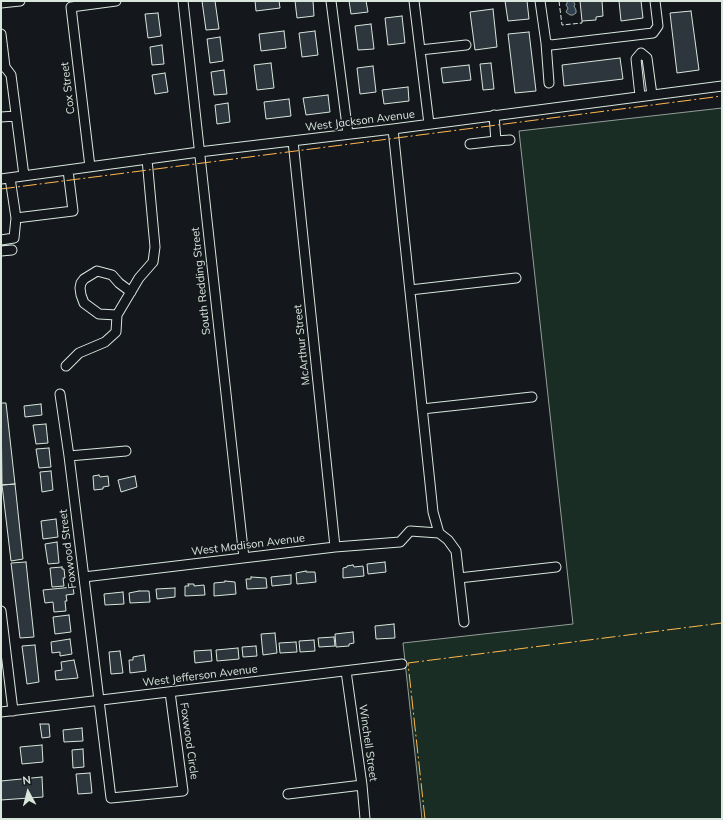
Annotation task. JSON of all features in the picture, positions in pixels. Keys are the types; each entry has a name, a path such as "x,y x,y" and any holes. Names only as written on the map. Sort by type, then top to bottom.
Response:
{"street":[{"path":"1,4 20,1"},
{"name":"Cox Street","path":"90,167 71,7 116,1"},
{"name":"South Redding Street","path":"183,1 244,558"},
{"path":"331,1 348,134"},
{"path":"414,1 429,124"},
{"path":"540,1 546,44 549,84"},
{"path":"546,44 552,45 653,33 658,26 655,1"},
{"path":"1,34 3,67 11,75 24,176"},
{"path":"639,35 641,53 647,58 652,95"},
{"path":"420,50 466,45"},
{"path":"640,96 636,59 641,53"},
{"name":"West Jackson Avenue","path":"5,179 199,152 393,129 722,86"},
{"path":"494,115 496,141"},
{"path":"1,117 16,116"},
{"path":"393,129 433,512 439,533 448,540 456,551 464,622"},
{"path":"470,144 510,140"},
{"name":"McArthur Street","path":"293,141 335,547"},
{"path":"66,366 79,353 104,342 116,332 117,315 139,278 153,262 155,247 147,159"},
{"path":"16,218 73,211 68,170"},
{"path":"1,240 14,238 16,218 5,179"},
{"path":"1,251 12,250"},
{"path":"117,315 99,314 84,303 80,288 84,279 97,271 112,276 131,292"},
{"path":"410,290 516,278"},
{"name":"Foxwood Street","path":"60,394 69,456 98,700"},
{"path":"422,409 532,396"},
{"path":"69,456 126,451"},
{"name":"West Madison Avenue","path":"84,577 335,547 400,542 410,531 439,533"},
{"path":"459,578 556,567"},
{"path":"1,611 13,711"},
{"name":"West Jefferson Avenue","path":"1,712 402,664"},
{"name":"Winchell Street","path":"346,671 362,785 365,819"},
{"name":"Foxwood Circle","path":"98,700 111,798 183,791 170,692"},
{"path":"288,794 362,785"}],"green space":[{"path":"722,108 722,819 422,819 403,643 573,624 519,131"}],"water":[{"path":"568,1 573,1 575,4 574,6 576,13 573,15 566,12 568,8 566,5"}],"building":[{"path":"202,1 215,1 219,29 206,30"},
{"path":"255,1 279,1 280,8 256,11"},
{"path":"295,1 313,1 314,16 297,18"},
{"path":"349,1 366,1 368,12 351,14"},
{"path":"505,1 527,1 529,19 508,21"},
{"path":"580,1 602,1 603,16 596,17 596,20 582,21"},
{"path":"619,1 641,1 643,18 621,21"},
{"path":"493,9 497,47 475,50 470,12"},
{"path":"691,11 699,70 677,73 670,13"},
{"path":"158,13 161,36 148,38 145,14"},
{"path":"402,16 405,43 388,45 385,18"},
{"path":"371,24 374,49 358,50 355,26"},
{"path":"284,31 286,48 261,51 259,34"},
{"path":"315,31 318,55 302,57 299,33"},
{"path":"529,32 536,91 515,93 508,34"},
{"path":"220,37 223,61 210,63 207,39"},
{"path":"162,45 164,64 152,65 150,47"},
{"path":"620,58 623,79 564,86 562,65"},
{"path":"271,63 274,88 257,90 254,65"},
{"path":"491,63 494,89 483,90 480,64"},
{"path":"469,65 471,80 443,83 441,68"},
{"path":"373,66 376,92 360,94 357,68"},
{"path":"224,70 227,94 214,95 211,72"},
{"path":"165,73 168,92 155,94 152,75"},
{"path":"408,87 409,101 384,104 382,90"},
{"path":"328,95 330,112 306,115 303,98"},
{"path":"289,99 291,116 266,119 264,102"},
{"path":"228,103 230,122 217,124 215,105"},
{"path":"1,403 6,403 15,484 2,485"},
{"path":"41,404 42,415 25,417 24,406"},
{"path":"46,424 48,443 36,444 33,425"},
{"path":"49,448 51,467 39,468 36,449"},
{"path":"51,471 53,490 42,492 40,472"},
{"path":"99,475 100,477 108,476 109,486 103,487 103,489 94,490 93,476"},
{"path":"135,476 137,487 121,492 118,480"},
{"path":"15,484 23,559 11,561 2,485"},
{"path":"56,519 58,537 43,539 41,521"},
{"path":"57,542 59,563 48,564 45,544"},
{"path":"26,562 34,637 20,638 11,563"},
{"path":"385,562 386,572 368,574 367,564"},
{"path":"353,565 354,567 363,566 364,576 343,578 343,568"},
{"path":"62,567 62,569 64,569 65,578 63,578 64,586 52,587 50,568"},
{"path":"306,571 315,572 316,582 297,584 296,573"},
{"path":"291,575 291,584 272,586 271,577"},
{"path":"251,577 266,578 267,588 247,589 246,579 251,579"},
{"path":"225,581 235,582 236,594 214,596 214,583"},
{"path":"188,584 194,584 194,586 204,585 205,595 185,596 185,586 189,586"},
{"path":"73,587 74,594 66,595 66,611 54,612 53,602 45,603 43,590"},
{"path":"175,588 175,597 157,599 156,589"},
{"path":"149,591 150,602 130,603 129,593"},
{"path":"123,592 124,604 105,605 104,594"},
{"path":"69,615 71,632 55,634 53,617"},
{"path":"394,624 395,638 376,639 375,626"},
{"path":"353,632 354,643 349,644 349,646 336,647 335,634"},
{"path":"275,633 277,653 263,655 261,634"},
{"path":"334,637 335,646 319,647 318,638"},
{"path":"70,639 72,654 60,656 60,652 52,653 51,642"},
{"path":"314,640 315,651 300,652 299,641"},
{"path":"296,642 297,652 280,653 279,643"},
{"path":"35,645 39,682 27,684 22,646"},
{"path":"256,646 257,656 243,657 242,647"},
{"path":"238,648 239,659 217,661 216,650"},
{"path":"211,650 212,661 195,663 194,651"},
{"path":"120,651 123,673 111,674 109,652"},
{"path":"144,655 146,671 130,673 129,660 133,660 133,657"},
{"path":"74,660 78,678 56,680 55,671 62,670 61,662"},
{"path":"40,724 49,724 50,737 42,738"},
{"path":"82,728 83,741 64,742 63,730"},
{"path":"42,745 43,762 22,764 20,747"},
{"path":"83,749 84,767 73,768 72,750"},
{"path":"90,773 92,793 78,794 76,774"},
{"path":"42,777 43,797 1,800 1,781"}],"fence":[{"path":"559,1 562,25 582,23 582,21"}],"power":[{"path":"1,189 722,96"},
{"path":"425,819 408,663 722,623"}]}
